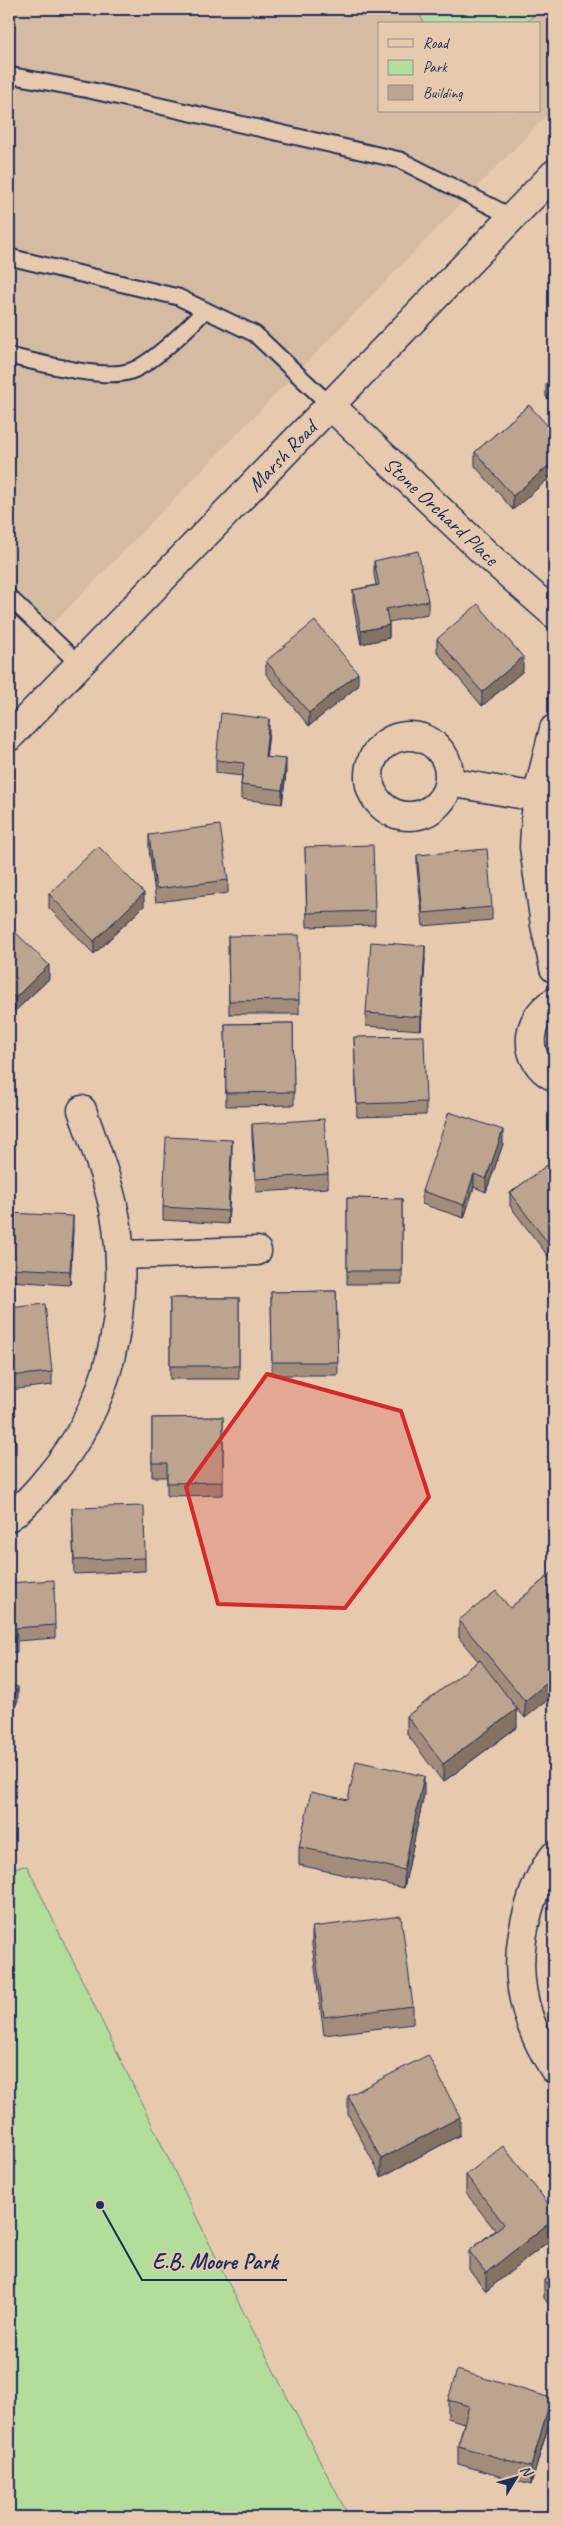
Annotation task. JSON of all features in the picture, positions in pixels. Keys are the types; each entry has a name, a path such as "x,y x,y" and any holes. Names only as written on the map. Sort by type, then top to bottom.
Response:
{"street":[{"name":"Marsh Road","path":"9,737 554,174"},
{"name":"Stone Orchard Place","path":"330,406 485,553 554,614"},
{"path":"554,729 537,797 534,847 545,925 554,968"},
{"path":"449,782 537,797"},
{"path":"554,1002 541,1012 533,1023 530,1037 532,1052 538,1064 554,1077"},
{"path":"9,1517 32,1497 66,1457 100,1395 115,1343 120,1308 120,1256 116,1224 108,1188 82,1110"},
{"path":"120,1256 257,1251"},
{"path":"554,1856 535,1886 522,1930 519,1974 523,2001 538,2043 554,2069"}],"lane":[{"path":"9,74 89,90 400,160 512,217"},
{"path":"9,257 178,297 255,334 330,406"},
{"path":"9,356 101,374 131,371 183,332 205,310"},
{"path":"9,597 79,664"}],"highlighted area":[{"path":"267,1374 401,1411 429,1497 345,1608 218,1604 186,1487"}],"shaded area":[{"path":"9,9 554,9 554,108 45,632 9,598"}],"green space":[{"path":"418,9 540,9 527,22 423,22"},
{"path":"27,1866 228,2282 349,2517 9,2517 9,1868"}],"building":[{"path":"554,374 554,391 546,384"},
{"path":"529,405 554,433 554,461 513,496 475,452"},
{"path":"418,551 428,601 386,609 389,625 361,631 353,590 379,585 374,561"},
{"path":"478,604 523,657 482,692 437,639"},
{"path":"315,621 358,673 309,713 266,661"},
{"path":"221,713 269,719 265,757 286,759 282,790 241,785 244,763 216,760"},
{"path":"220,825 228,880 156,889 149,835"},
{"path":"373,845 375,911 307,913 305,847"},
{"path":"98,846 144,893 94,941 49,894"},
{"path":"487,849 492,907 423,913 417,855"},
{"path":"13,930 49,965 15,998 9,991 9,934"},
{"path":"299,935 299,1000 229,1001 228,936"},
{"path":"371,942 425,946 421,1017 366,1013"},
{"path":"293,1023 294,1092 226,1093 225,1024"},
{"path":"424,1036 426,1102 357,1104 354,1037"},
{"path":"449,1112 503,1130 486,1179 474,1174 464,1205 422,1191"},
{"path":"324,1119 328,1174 256,1179 252,1124"},
{"path":"166,1137 232,1140 228,1211 163,1207"},
{"path":"554,1160 554,1244 551,1247 510,1193"},
{"path":"347,1198 402,1199 402,1271 347,1271"},
{"path":"9,1213 73,1216 70,1271 9,1268"},
{"path":"336,1291 338,1362 272,1362 271,1292"},
{"path":"170,1298 239,1298 239,1366 170,1366"},
{"path":"45,1304 52,1372 9,1376 9,1308"},
{"path":"223,1417 223,1482 167,1483 167,1463 152,1463 152,1418"},
{"path":"9,1428 16,1440 9,1445"},
{"path":"144,1506 145,1558 74,1560 72,1508"},
{"path":"554,1571 554,1677 525,1701 459,1620 496,1591 510,1608"},
{"path":"54,1580 55,1625 16,1628 17,1639 9,1639 9,1583"},
{"path":"480,1660 517,1709 443,1764 407,1716"},
{"path":"9,1683 18,1687 9,1709"},
{"path":"356,1761 424,1776 404,1870 299,1847 311,1792 348,1800"},
{"path":"401,1916 413,2006 324,2017 312,1927"},
{"path":"428,2055 460,2117 381,2159 348,2096"},
{"path":"503,2146 554,2211 554,2219 486,2273 469,2251 504,2224 466,2175"},
{"path":"554,2273 554,2294 544,2280"},
{"path":"457,2370 551,2398 531,2467 458,2446 469,2406 448,2400"}],"place":[{"name":"E.B. Moore Park","path":"100,2205"}]}
